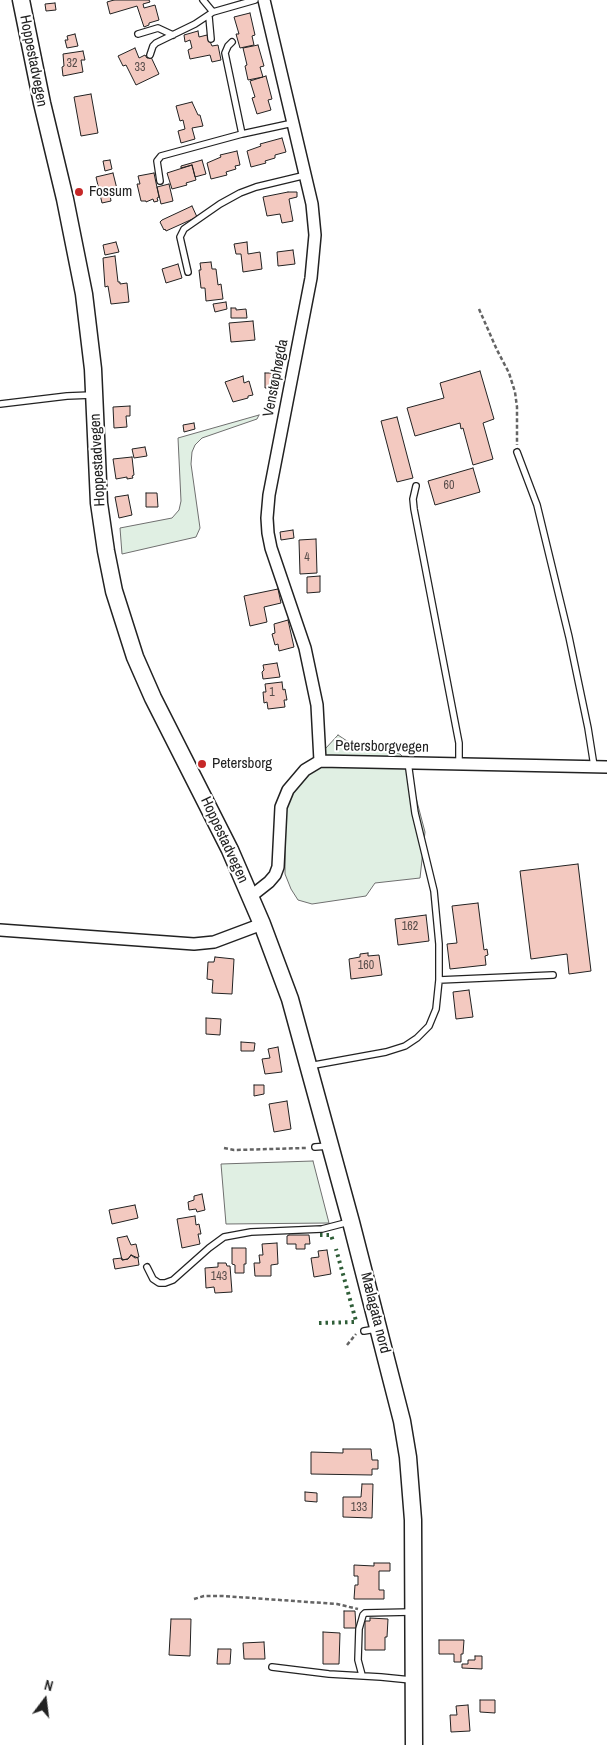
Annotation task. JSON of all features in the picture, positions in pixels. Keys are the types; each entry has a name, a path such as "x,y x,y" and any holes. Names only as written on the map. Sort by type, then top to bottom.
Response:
{"main road":[{"name":"Hoppestadvegen","path":"21,0 42,103 78,258 89,332 97,476 102,528 113,584 125,628 153,698 213,815 250,896"},
{"name":"Mælagata nord","path":"250,896 290,999 310,1066 323,1146 351,1222 371,1330 402,1421 408,1457 413,1520 414,1745"}],"street":[{"name":"Venstøphøgda","path":"264,0 306,175 314,219 314,259 274,466 267,518 271,548 305,648 317,705 320,761"},
{"name":"Petersborgvegen","path":"250,896 270,882 278,867 281,807 288,790 305,770 320,761 607,767"},
{"path":"0,930 194,944 214,942 262,924"}],"lane":[{"path":"203,0 211,15 211,39"},
{"path":"150,55 156,43 211,15 255,0"},
{"path":"138,34 158,28 173,35"},
{"path":"232,42 225,53 242,134"},
{"path":"160,181 157,166 158,158 242,134 294,123"},
{"path":"188,272 180,237 184,229 220,204 240,193 256,187 306,175"},
{"path":"0,404 67,396 94,395"},
{"path":"517,452 537,505 571,646 594,766"},
{"path":"416,486 413,499 414,508 459,743 459,764"},
{"path":"310,1066 386,1052 405,1046 417,1038 429,1026 436,1009 440,980 434,891 415,813 408,762"},
{"path":"440,980 553,976"},
{"path":"147,1267 153,1279 165,1284 173,1280 224,1237 251,1232 322,1228 351,1222"},
{"path":"362,1675 358,1660 359,1629 361,1618 365,1613 413,1612"},
{"path":"272,1667 413,1681"}],"path":[{"path":"479,309 509,373 517,407 517,452"},
{"path":"224,1148 234,1150 323,1146"},
{"path":"347,1345 358,1332 371,1330"},
{"path":"194,1599 204,1596 223,1596 337,1604 355,1608 365,1613"}],"green space":[{"path":"259,415 257,419 202,438 195,445 191,464 200,528 196,537 122,554 120,528 172,518 179,510 181,501 178,438"},
{"path":"338,735 347,741 400,754 406,760 425,832 420,878 375,883 366,896 312,904 298,900 285,874 286,808 290,794 302,774"},
{"path":"313,1161 329,1223 226,1224 221,1164"}],"building":[{"path":"114,0 149,0 150,2 143,4 144,8 155,5 159,20 149,23 149,25 144,27 137,6 110,14 107,2"},
{"path":"55,3 56,10 46,11 45,4"},
{"path":"250,13 255,35 252,36 254,45 240,48 236,34 239,34 234,17"},
{"path":"198,31 199,37 207,35 212,46 218,45 221,60 212,62 210,55 190,59 188,50 192,48 190,40 185,42 184,35"},
{"path":"75,34 78,46 67,48 65,40 68,40 67,36"},
{"path":"258,45 264,66 260,67 263,77 248,80 243,48"},
{"path":"135,48 139,58 145,55 147,58 151,57 159,74 136,85 126,65 123,66 118,56"},
{"path":"83,51 85,60 81,60 83,72 63,76 63,54"},
{"path":"266,76 272,99 268,100 271,110 257,114 252,98 255,97 250,81"},
{"path":"91,94 98,133 81,136 74,97"},
{"path":"192,102 198,115 200,115 203,126 192,128 195,139 181,143 178,131 185,129 183,120 180,121 176,106"},
{"path":"282,138 286,152 275,155 275,158 265,161 266,163 251,167 247,151 261,146 260,144"},
{"path":"237,151 240,165 235,166 236,169 226,172 227,175 211,179 207,163 221,157 220,155"},
{"path":"110,160 112,169 105,171 103,161"},
{"path":"202,160 206,174 195,177 192,165 181,168 181,166"},
{"path":"192,165 196,180 186,183 187,185 172,189 167,173"},
{"path":"113,173 118,193 110,195 111,201 102,203 96,177"},
{"path":"154,173 159,197 157,198 158,201 154,202 153,199 146,202 141,201 137,184 140,184 138,176"},
{"path":"169,184 173,201 161,204 157,187"},
{"path":"297,192 297,197 289,199 293,221 282,223 280,214 267,216 263,197"},
{"path":"192,206 197,217 166,231 164,230 160,222 162,220"},
{"path":"116,242 119,252 105,255 103,245"},
{"path":"247,242 248,254 260,252 262,269 243,272 241,254 236,254 234,244"},
{"path":"293,250 295,264 278,266 277,252"},
{"path":"115,256 118,282 120,284 127,283 129,302 111,304 108,286 105,287 103,258"},
{"path":"211,262 212,269 216,269 218,285 221,284 223,299 206,301 205,288 201,288 199,270 201,270 200,263"},
{"path":"178,264 182,278 166,283 162,269"},
{"path":"226,302 227,309 215,312 213,304"},
{"path":"231,308 236,308 236,310 246,309 247,318 231,318"},
{"path":"253,321 255,340 231,342 229,323"},
{"path":"480,371 494,419 483,423 493,459 473,465 460,423 415,436 407,408 444,398 440,383"},
{"path":"265,373 279,373 280,387 265,388"},
{"path":"243,376 244,383 249,381 253,395 233,402 225,382"},
{"path":"130,406 130,416 126,416 127,427 114,428 113,407"},
{"path":"397,417 413,478 397,482 381,421"},
{"path":"194,423 195,429 184,432 183,425"},
{"path":"145,447 147,456 134,458 132,449"},
{"path":"132,457 133,478 116,479 113,459"},
{"path":"473,468 480,492 435,505 428,481"},
{"path":"146,493 157,493 158,507 146,507"},
{"path":"128,495 132,515 119,518 115,497"},
{"path":"293,530 294,538 281,540 280,532"},
{"path":"316,539 317,573 300,574 299,540"},
{"path":"320,576 320,592 307,593 307,577"},
{"path":"278,589 281,603 264,607 267,622 250,626 244,596"},
{"path":"288,620 294,647 279,651 278,644 275,645 272,634 275,633 274,624"},
{"path":"277,663 280,677 263,679 263,665"},
{"path":"282,682 287,700 284,700 285,707 268,709 267,702 264,703 263,692 266,692 265,684"},
{"path":"578,864 591,971 569,974 567,954 531,959 520,871"},
{"path":"478,903 484,950 487,949 488,955 485,956 486,965 450,969 447,944 457,943 452,906"},
{"path":"426,915 429,941 398,945 395,919"},
{"path":"368,953 368,956 379,955 382,975 351,979 349,959"},
{"path":"215,957 234,959 232,994 212,993 213,980 207,979 208,962 214,962"},
{"path":"469,990 473,1017 456,1019 453,992"},
{"path":"206,1018 221,1019 220,1035 206,1034"},
{"path":"241,1042 255,1043 254,1051 241,1051"},
{"path":"278,1047 282,1072 265,1074 262,1059 270,1058 268,1049"},
{"path":"254,1085 264,1085 264,1094 254,1096"},
{"path":"287,1101 291,1129 274,1132 269,1104"},
{"path":"202,1194 205,1210 197,1212 196,1209 189,1210 188,1202 194,1200 194,1196"},
{"path":"135,1205 138,1218 112,1224 109,1210"},
{"path":"195,1216 196,1225 199,1224 201,1234 198,1234 200,1244 182,1248 177,1219"},
{"path":"309,1235 310,1244 305,1244 305,1249 296,1249 296,1244 287,1244 287,1236"},
{"path":"127,1236 131,1245 136,1244 139,1257 135,1258 131,1255 128,1259 122,1260 117,1238"},
{"path":"277,1243 278,1264 271,1265 271,1276 255,1276 254,1263 260,1263 259,1255 263,1255 262,1244"},
{"path":"232,1248 246,1248 244,1273 235,1273 235,1265 232,1264"},
{"path":"327,1250 331,1274 314,1277 311,1258 319,1257 318,1251"},
{"path":"131,1255 138,1258 139,1265 115,1269 113,1259 128,1259"},
{"path":"218,1263 226,1263 227,1266 230,1266 232,1292 215,1293 214,1287 206,1288 205,1268 218,1267"},
{"path":"343,1449 371,1449 372,1460 378,1460 378,1469 372,1469 372,1475 311,1474 311,1452 343,1453"},
{"path":"362,1484 373,1484 372,1518 343,1517 343,1497 361,1497"},
{"path":"305,1492 317,1493 317,1502 305,1501"},
{"path":"374,1563 390,1563 390,1571 379,1571 379,1590 384,1590 384,1599 354,1599 355,1585 358,1585 358,1576 354,1576 354,1565 374,1566"},
{"path":"344,1611 355,1611 356,1628 344,1628"},
{"path":"370,1618 388,1619 385,1650 365,1650 365,1621 370,1621"},
{"path":"171,1619 191,1619 190,1656 169,1655"},
{"path":"323,1632 340,1633 339,1664 323,1664"},
{"path":"439,1640 464,1640 461,1662 454,1662 454,1654 439,1654"},
{"path":"264,1642 265,1659 244,1659 243,1643"},
{"path":"218,1649 231,1649 230,1664 217,1664"},
{"path":"475,1656 482,1656 482,1669 462,1668 462,1664 468,1664 468,1660 475,1660"},
{"path":"480,1700 495,1700 495,1713 480,1712"},
{"path":"468,1705 470,1731 451,1732 450,1715 457,1715 456,1706"}],"hedge":[{"path":"320,1235 331,1235 333,1241"},
{"path":"319,1323 356,1321 336,1249"}],"place":[{"name":"Fossum","path":"79,192"},
{"name":"Petersborg","path":"202,764"}]}
